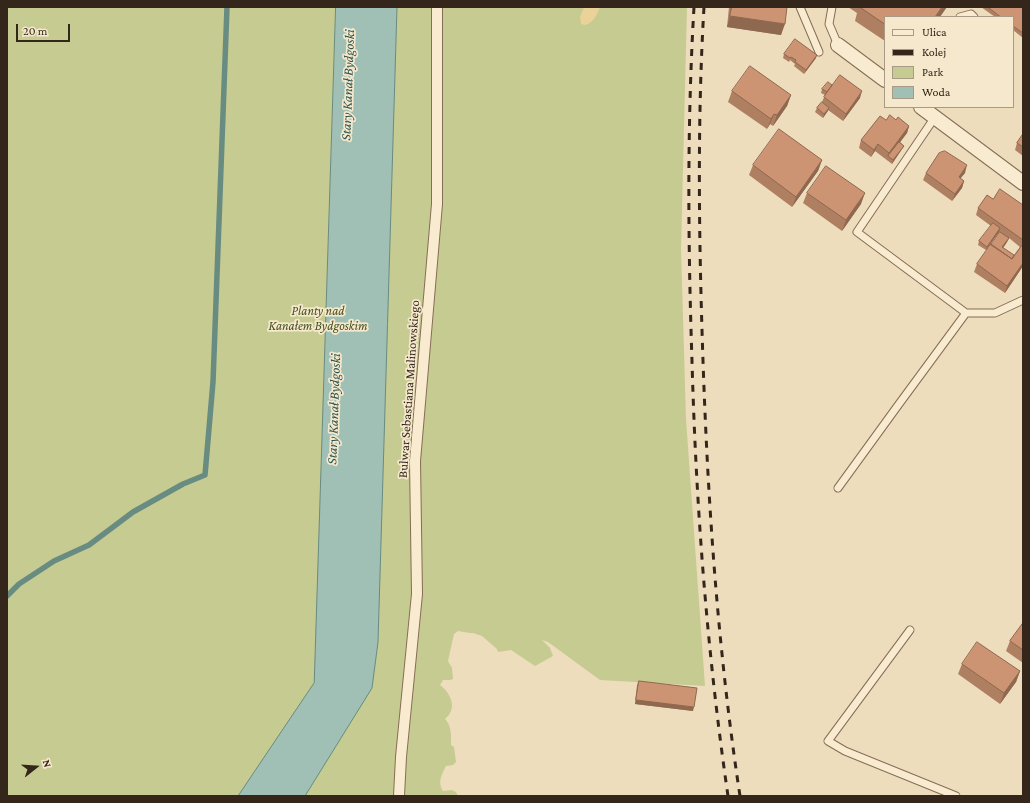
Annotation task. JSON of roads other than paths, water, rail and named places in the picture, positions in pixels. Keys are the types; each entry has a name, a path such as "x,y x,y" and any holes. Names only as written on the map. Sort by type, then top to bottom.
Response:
{"street":[{"name":"Bulwar Sebastiana Malinowskiego","path":"399,796 401,757 417,594 415,461 437,204 437,7"},
{"path":"838,45 884,79"},
{"path":"922,108 1023,183"}],"lane":[{"path":"800,7 819,52"},
{"path":"832,7 829,24 838,45"},
{"path":"964,16 971,14 973,16"},
{"path":"935,117 856,232 966,313 996,313 1023,300"},
{"path":"838,488 966,313"},
{"path":"910,630 828,741 845,751 956,796"}],"water":[{"name":"Stary Kanał Bydgoski","path":"336,7 397,7 378,642 372,688 305,796 238,796 314,683"}],"waterway":[{"path":"7,596 19,584 54,561 89,545 133,512 183,484 205,475 213,382 227,7"}],"railway":[{"path":"694,7 690,96 689,184 696,470 708,633 728,796"},
{"path":"704,7 700,95 699,184 700,272 705,415 715,579 732,742 740,796"}],"park label":[{"name":"Planty nad Kanałem Bydgoskim","path":"318,318"}]}
